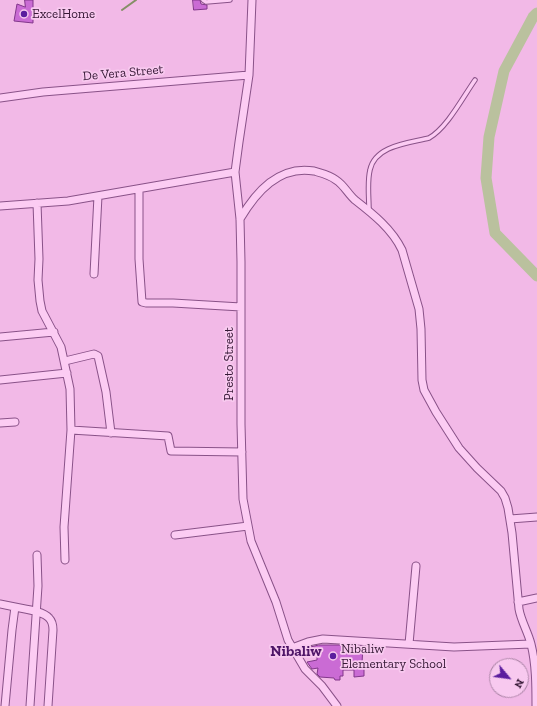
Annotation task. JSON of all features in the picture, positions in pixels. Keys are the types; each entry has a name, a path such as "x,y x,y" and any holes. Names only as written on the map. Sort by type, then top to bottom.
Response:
{"street":[{"name":"Presto Street","path":"252,0 249,75 235,172 240,219 243,499 253,547 276,602 284,632 305,669 322,686 336,706"},
{"name":"De Vera Street","path":"0,98 50,92 249,75"},
{"path":"240,219 249,203 266,186 289,171 298,170 320,172 336,180 342,185 351,197 369,211 391,232 402,250 418,310 421,329 422,375 424,390 459,448 501,491 505,498 512,533 521,620 531,644 535,667 536,706"},
{"path":"0,206 68,201 235,172"},
{"path":"139,189 139,259 142,302 173,302 241,307"},
{"path":"94,274 98,196"},
{"path":"37,203 39,259 38,290 42,311 61,347 70,388 72,430 64,527 65,560"},
{"path":"0,337 54,332"},
{"path":"65,361 94,354 98,356 106,392 111,433"},
{"path":"0,380 67,373"},
{"path":"0,423 16,422"},
{"path":"72,430 168,436 171,451 242,452"},
{"path":"510,519 537,517"},
{"path":"175,535 248,526"},
{"path":"30,706 37,612 37,555"},
{"path":"409,644 416,566"},
{"path":"518,602 537,598"},
{"path":"0,604 37,612 50,619 54,630 48,706"},
{"path":"5,706 15,607"},
{"path":"292,648 308,642 324,639 454,646 531,644"}],"lane":[{"path":"204,0 206,2 230,0"},
{"path":"369,211 369,172 371,165 378,156 387,149 435,135 475,80"}],"building":[{"name":"ExcelHome","path":"25,0 33,0 33,23 14,21 17,4 25,7"},
{"path":"193,0 200,0 201,4 207,5 207,9 194,10"},
{"name":"Nibaliw Elementary School","path":"319,645 363,646 362,663 364,663 364,676 354,677 354,670 343,670 343,676 340,676 340,680 320,677 317,674 318,668 312,669 307,662 317,660 317,651 302,654 300,650"}],"waterway":[{"path":"122,10 136,0"},
{"path":"537,13 533,17 504,71 489,137 486,178 495,233 537,276"}],"place":[{"name":"ExcelHome","path":"24,14"},
{"name":"Nibaliw Elementary School","path":"333,656"}],"district":[{"name":"Nibaliw","path":"296,652"}]}
